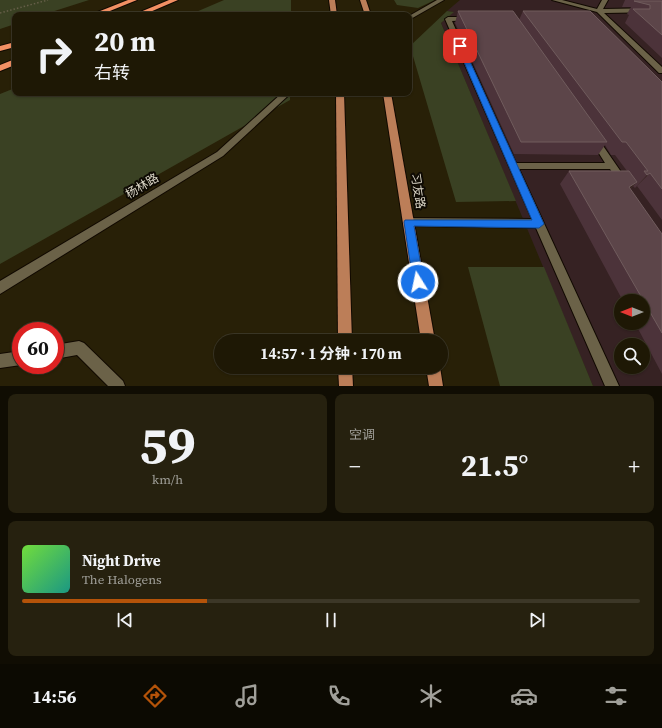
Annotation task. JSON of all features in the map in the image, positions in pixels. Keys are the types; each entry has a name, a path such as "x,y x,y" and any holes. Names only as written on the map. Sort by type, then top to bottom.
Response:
{"highway":[{"path":"102,12 134,0"},
{"path":"145,12 175,0"},
{"path":"0,49 12,45"},
{"path":"0,68 12,63"}],"main road":[{"path":"332,0 334,12"},
{"path":"363,0 367,12"},
{"path":"340,96 345,334"},
{"name":"习友路","path":"387,96 427,334"},
{"path":"345,374 346,386"},
{"path":"434,374 436,386"}],"street":[{"path":"412,16 441,0"},
{"path":"555,0 599,11 662,10"},
{"path":"599,11 605,0"},
{"path":"599,11 662,71"},
{"path":"480,19 448,20 612,386"},
{"name":"杨林路","path":"0,288 220,154 284,96"},
{"path":"590,134 630,192"},
{"path":"513,166 612,166"},
{"path":"408,222 539,224"},
{"path":"64,350 79,348 118,386"},
{"path":"0,361 12,359"}],"path":[{"path":"0,13 48,0"}],"shaded area":[{"path":"460,0 662,0 662,386 593,386 441,23 453,12 447,11"}],"green space":[{"path":"0,0 89,0 51,12 12,12 12,25 0,29"},
{"path":"224,0 291,0 291,12 196,12"},
{"path":"394,0 435,0 418,8 397,5"},
{"path":"447,11 454,12 441,23 516,201 456,202 412,53 412,44"},
{"path":"12,89 12,96 290,96 290,100 0,264 0,94"},
{"path":"468,267 544,267 593,386 500,386"}],"building":[{"path":"634,1 662,1 662,35 633,9 650,9 650,5"},
{"path":"458,11 513,11 607,142 521,142"},
{"path":"523,11 590,11 662,82 662,189 650,173 647,175 644,171 648,171 626,142 622,142"},
{"path":"569,171 629,171 637,182 629,187 662,234 662,333 650,312 650,294 640,294"}],"route":[{"path":"418,282 408,222 539,224 460,46"}]}
